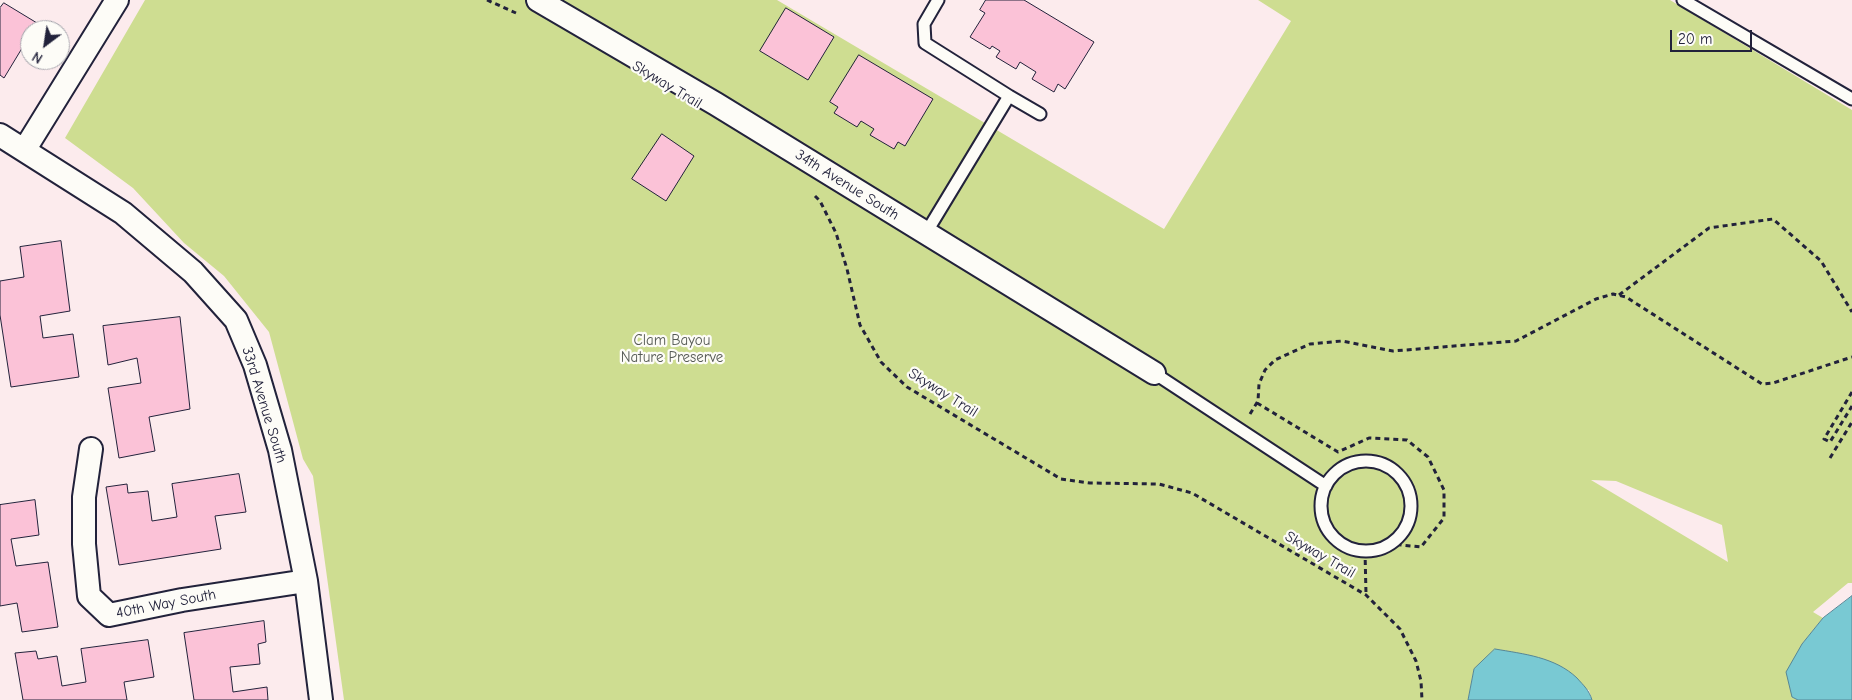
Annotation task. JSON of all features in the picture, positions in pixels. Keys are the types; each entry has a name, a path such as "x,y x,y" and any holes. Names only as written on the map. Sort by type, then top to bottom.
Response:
{"street":[{"path":"25,149 117,0"},
{"name":"34th Avenue South","path":"538,0 716,104 1154,373"},
{"name":"33rd Avenue South","path":"0,135 123,212 193,272 236,320 255,365 280,450 306,581 321,700"},
{"name":"40th Way South","path":"91,449 84,497 84,544 89,596 109,615 182,600 306,581"}],"lane":[{"path":"938,0 924,24 925,43 1040,114"},
{"path":"1683,0 1852,99"},
{"path":"926,233 1009,96"},
{"path":"1154,373 1326,486"},
{"path":"1370,461 1384,465 1397,473 1406,485 1411,499 1411,513 1406,528 1398,539 1391,544 1371,552 1355,550 1341,544 1330,534 1323,521 1320,506 1323,491 1330,478 1342,468 1355,462 1370,461"}],"path":[{"path":"487,0 518,13"},
{"name":"Skyway Trail","path":"814,195 820,202 836,234 847,269 860,325 881,362 907,387 1061,479 1090,483 1159,484 1192,493 1366,595 1400,629 1416,661 1421,681 1422,700"},
{"path":"1619,296 1709,228 1773,219 1821,261 1852,312"},
{"path":"1242,430 1257,404 1259,384 1264,370 1275,360 1310,344 1342,341 1393,351 1516,341 1596,299 1613,294 1626,297 1762,384 1773,383 1852,356"},
{"path":"1852,392 1824,439 1830,442 1852,406"},
{"path":"1257,404 1338,452 1369,438 1407,440 1428,457 1444,490 1444,518 1421,547 1391,544"},
{"path":"1830,458 1852,422"},
{"path":"1365,551 1366,595"}],"green space":[{"name":"Clam Bayou Nature Preserve","path":"145,0 777,0 1164,229 1291,21 1258,0 1670,0 1852,110 1852,583 1848,583 1813,612 1823,618 1802,644 1792,697 1798,700 1592,700 1589,690 1474,669 1468,700 344,700 313,476 303,459 269,332 224,276 184,243 133,188 65,138","holes":["1591,480 1616,481 1722,525 1728,562"]}],"water":[{"path":"1852,596 1852,700 1798,700 1792,697 1786,672 1802,644 1823,618"},
{"path":"1495,649 1539,658 1559,665 1577,678 1588,691 1592,700 1468,700 1474,669"}],"building":[{"path":"986,0 1024,0 1094,42 1065,89 1058,84 1054,92 1032,79 1036,72 1020,62 1016,69 996,57 1000,51 992,46 990,49 970,37 985,13 980,10"},
{"path":"4,3 32,20 20,20 20,52 4,78 0,75 0,8"},
{"path":"786,8 834,37 808,80 760,51"},
{"path":"859,55 933,99 905,146 898,142 894,149 870,135 874,129 861,121 857,127 834,113 838,107 830,102"},
{"path":"662,134 694,156 666,201 632,179"},
{"path":"61,241 70,311 40,316 43,338 73,334 79,377 11,387 0,315 0,281 24,277 20,247"},
{"path":"180,317 190,409 149,417 155,451 119,458 108,388 141,383 137,358 108,365 103,326"},
{"path":"239,474 246,512 215,516 221,549 119,565 106,487 127,484 128,493 148,491 152,521 177,517 172,484"},
{"path":"35,500 39,535 11,539 16,566 48,562 58,627 22,632 17,603 0,606 0,505"},
{"path":"264,621 266,642 258,644 260,664 230,667 233,692 267,687 268,700 194,700 184,633"},
{"path":"148,640 154,677 124,682 127,700 23,700 15,653 36,651 38,659 57,656 62,686 86,682 81,649"}]}
